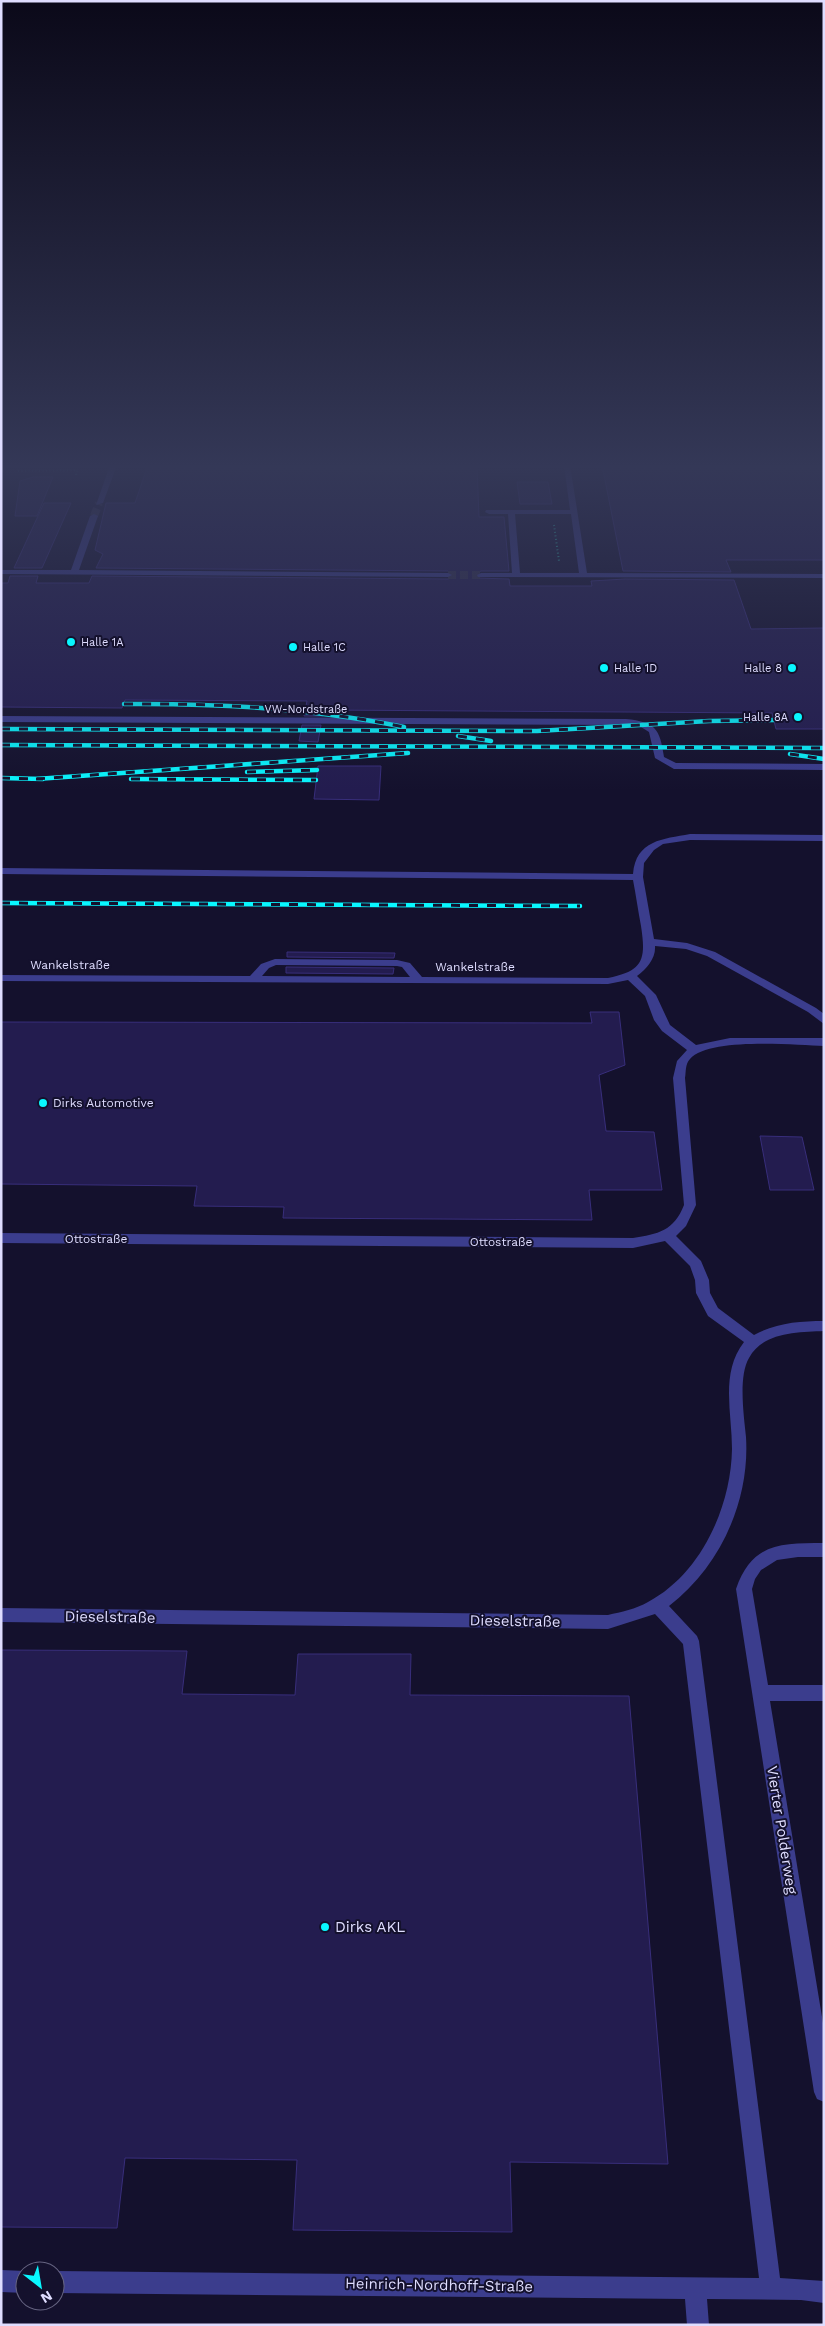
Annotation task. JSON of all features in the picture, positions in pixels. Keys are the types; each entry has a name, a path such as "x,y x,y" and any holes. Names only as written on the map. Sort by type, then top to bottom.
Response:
{"street":[{"path":"278,574 448,574"},
{"path":"481,575 824,576"},
{"name":"VW-Nordstraße","path":"1,719 610,722 641,724 652,728 656,734 660,758 674,766 824,767"},
{"path":"824,838 673,839 660,842 643,854 638,877 650,950 645,964 631,976 650,995 660,1020 666,1028 694,1050 718,1043 740,1041 824,1042"},
{"path":"1,871 638,877"},
{"path":"648,942 687,946 711,954 812,1010 824,1020"},
{"path":"253,979 265,966 275,962 397,963 406,965 420,981"},
{"name":"Wankelstraße","path":"1,978 595,982 631,976"},
{"name":"Ottostraße","path":"1,1238 633,1243 650,1241 679,1228 687,1217 690,1205 679,1078 680,1067 685,1057 694,1050"},
{"path":"667,1235 696,1264 702,1280 703,1293 714,1312 754,1342 768,1334 788,1328 824,1326"},
{"name":"Dieselstraße","path":"1,1615 608,1622 631,1617 657,1605 681,1587 711,1549 728,1513 737,1479 739,1452 737,1372 742,1356 754,1342"},
{"name":"Vierter Polderweg","path":"824,1550 797,1550 777,1553 760,1561 746,1579 744,1600 824,2092"},
{"path":"657,1605 691,1641 771,2289"},
{"path":"760,1693 824,1693"},
{"path":"1,2281 15,2282"},
{"name":"Heinrich-Nordhoff-Straße","path":"65,2282 695,2288 824,2292"},
{"path":"695,2288 698,2325"}],"building":[{"path":"451,574 476,574 476,578 509,579 510,586 592,586 591,581 625,579 734,580 751,629 824,628 824,729 776,729 772,713 324,710 323,716 304,716 307,701 125,700 122,708 1,707 1,583 8,583 10,576 38,576 36,583 89,583 92,576 448,579 454,576"},
{"path":"302,725 321,725 318,742 299,741"},
{"path":"318,766 381,766 379,800 314,799"},
{"path":"287,952 395,953 394,958 287,957"},
{"path":"286,967 394,968 393,974 286,973"},
{"path":"590,1012 619,1012 625,1065 599,1075 606,1131 654,1132 662,1190 589,1190 592,1220 283,1218 284,1207 194,1206 197,1186 1,1184 1,1022 592,1023"},
{"path":"760,1136 802,1137 814,1190 770,1190"},
{"name":"Dirks AKL","path":"1,1650 187,1651 182,1694 295,1695 298,1654 411,1654 410,1695 629,1696 668,2164 510,2162 512,2232 293,2230 297,2160 125,2158 117,2228 1,2227"}],"tunnel":[{"path":"448,575 481,575"}],"railway":[{"path":"124,704 195,704 265,708 334,715 404,727"},
{"path":"1,729 537,731 709,721 774,720"},
{"path":"458,736 491,741"},
{"path":"1,745 824,748"},
{"path":"38,779 408,753"},
{"path":"790,754 824,759"},
{"path":"247,772 317,770"},
{"path":"1,778 38,779"},
{"path":"38,779 43,779"},
{"path":"131,779 316,780"},
{"path":"1,903 580,906"}],"place":[{"name":"Halle 1A","path":"71,642"},
{"name":"Halle 1C","path":"293,647"},
{"name":"Halle 1D","path":"604,668"},
{"name":"Halle 8","path":"792,668"},
{"name":"Halle 8A","path":"798,717"},
{"name":"Dirks Automotive","path":"43,1103"},
{"name":"Dirks AKL","path":"325,1927"}]}
